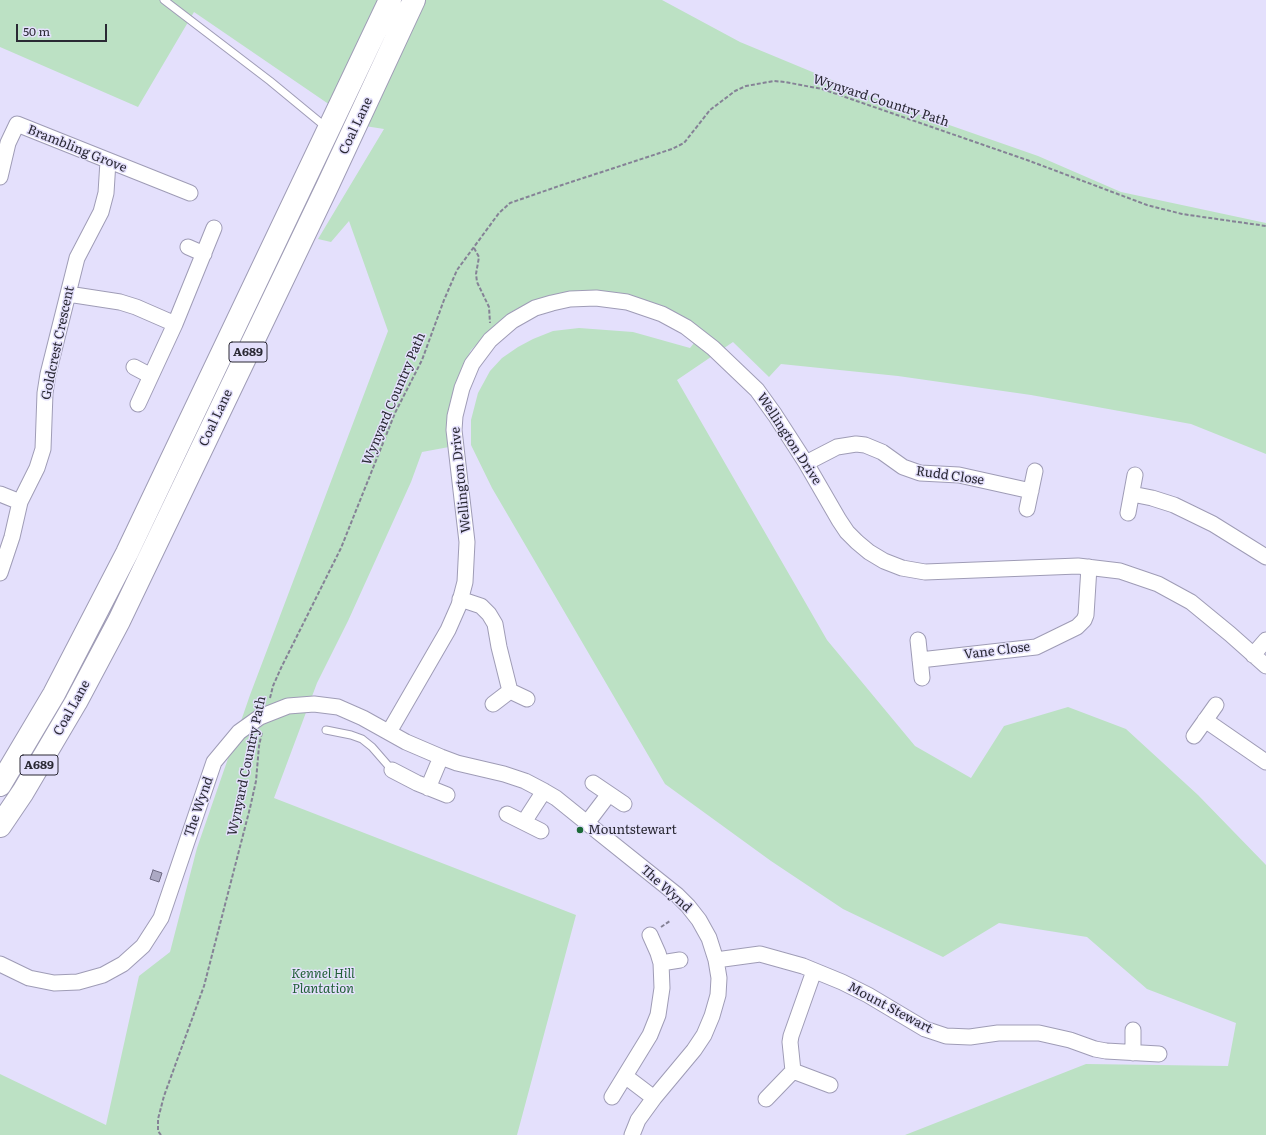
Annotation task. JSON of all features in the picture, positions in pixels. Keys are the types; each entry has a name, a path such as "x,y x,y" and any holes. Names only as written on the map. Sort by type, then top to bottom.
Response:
{"highway":[{"name":"Coal Lane","path":"0,785 54,694 121,566 216,369 390,0"},
{"name":"Coal Lane","path":"0,826 23,792 76,702 119,621 327,187 414,0"}],"street":[{"name":"Brambling Grove","path":"0,177 8,143 17,124 190,193"},
{"name":"Goldcrest Crescent","path":"0,573 12,536 20,502 43,449 45,393 48,374 77,258 101,212 106,193 108,161"},
{"path":"138,404 175,324 214,228"},
{"path":"188,247 204,254"},
{"path":"68,294 120,302 136,307 175,324"},
{"name":"Wellington Drive","path":"389,732 448,630 465,582 467,542 454,430 455,416 462,388 472,364 493,337 512,320 534,308 552,302 570,299 596,298 627,302 662,314 686,327 713,348 757,390 806,462 847,532 869,552 884,561 902,568 925,572 1078,566 1120,571 1158,584 1191,602 1266,666"},
{"path":"134,367 151,376"},
{"name":"Rudd Close","path":"806,462 837,447 856,444 865,445 882,452 910,471 959,475 1031,491"},
{"path":"1027,509 1035,471"},
{"path":"1128,513 1135,475"},
{"path":"0,494 20,502"},
{"path":"1132,494 1174,505 1213,524 1266,556"},
{"name":"Vane Close","path":"920,660 1036,647 1077,627 1084,620 1086,615 1089,567"},
{"path":"460,599 481,606 489,614 495,624 510,691"},
{"path":"918,640 922,678"},
{"path":"1253,655 1266,640"},
{"path":"510,691 527,699"},
{"path":"493,704 510,691"},
{"name":"The Wynd","path":"0,964 29,978 54,983 78,982 103,975 123,964 143,946 161,918 214,762 239,732 260,717 288,706 314,704 338,707 363,718 406,742 441,757 525,781 556,798 688,906 699,920 710,938 719,978 718,995 712,1016 704,1035 694,1050 654,1098 638,1120 632,1135"},
{"path":"1194,736 1216,705"},
{"path":"1205,720 1264,755"},
{"path":"428,788 441,757"},
{"path":"392,770 428,788 447,795"},
{"path":"593,783 624,804"},
{"path":"524,822 544,791"},
{"path":"587,823 609,794"},
{"path":"508,814 541,832"},
{"path":"612,1097 650,1035 656,1020 662,988 661,963 650,935"},
{"name":"Mount Stewart","path":"716,960 760,954 803,966 842,982 868,995 925,1029 946,1036 965,1037 998,1033 1039,1033 1070,1040 1100,1050 1159,1054"},
{"path":"661,963 680,960"},
{"path":"766,1099 793,1071 790,1036 814,971"},
{"path":"1133,1053 1134,1030"},
{"path":"793,1071 830,1085"},
{"path":"625,1076 654,1098"}],"lane":[{"path":"164,0 270,81 328,129"},
{"path":"326,730 351,735 362,739 372,747 392,770"}],"path":[{"name":"Wynyard Country Path","path":"161,1135 158,1131 158,1119 164,1096 204,986 250,808 256,780 259,746 273,686 341,548 395,413 422,360 444,300 457,270 499,213 510,203 566,183 672,149 684,143 710,110 735,90 746,86 774,81 822,90 1027,160 1147,205 1182,214 1266,226"},
{"path":"474,248 479,257 476,274 477,282 489,307 490,328 493,337"}],"green space":[{"path":"0,0 383,0 330,105 194,12 138,107 0,47"},
{"name":"Kennel Hill Plantation","path":"424,0 662,0 740,42 892,105 1038,156 1121,192 1266,223 1266,454 1191,424 1031,395 898,376 781,364 769,377 733,342 677,380 827,640 915,746 971,778 1004,726 1068,707 1126,729 1198,795 1266,865 1266,1135 905,1135 1086,1064 1228,1066 1236,1023 1147,989 1087,937 999,923 943,957 843,909 771,861 665,784 492,488 471,445 471,420 478,393 490,371 502,358 533,339 553,331 579,328 633,332 690,348 703,332 660,305 621,293 582,290 540,298 511,312 471,350 457,379 449,408 447,432 449,447 422,452 411,482 348,621 317,683 274,798 576,915 517,1135 0,1135 0,1074 106,1125 139,976 170,952 197,848 250,695 388,331 349,221 331,242 318,239 384,129 365,126"}],"building":[{"path":"153,870 162,873 159,882 150,879"}],"place":[{"name":"Mountstewart","path":"580,830"}]}
